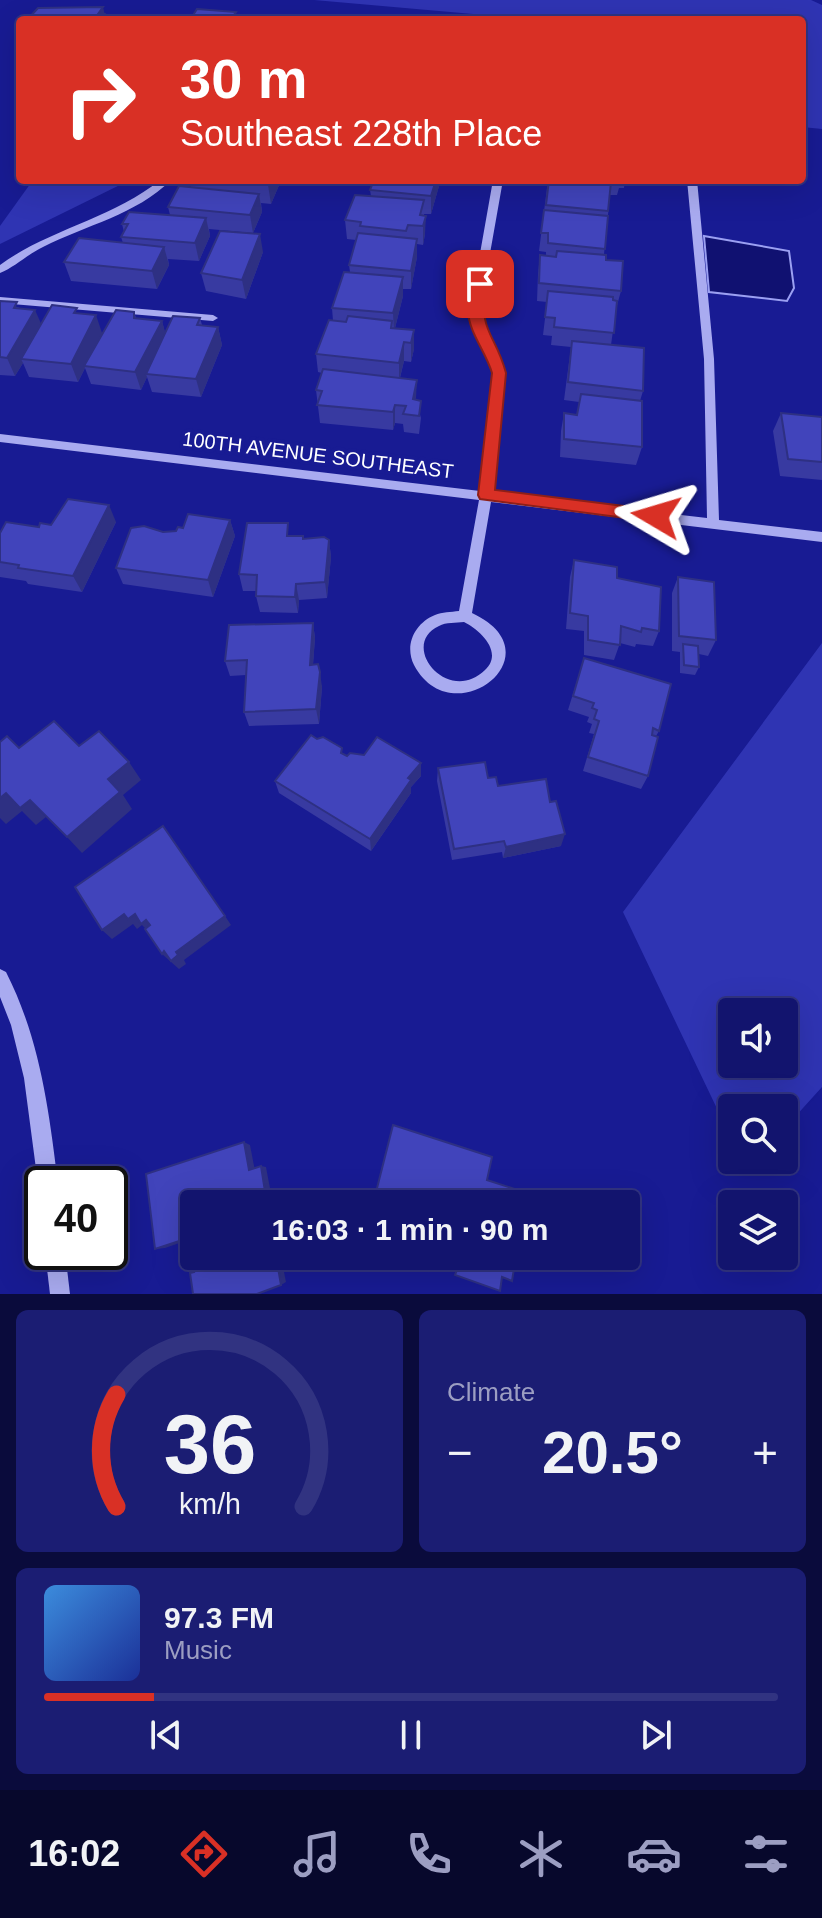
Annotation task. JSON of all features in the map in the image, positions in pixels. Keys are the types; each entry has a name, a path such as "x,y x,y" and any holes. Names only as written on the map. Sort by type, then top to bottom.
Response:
{"street":[{"path":"0,270 37,244 134,204 161,184"},
{"path":"465,616 486,495 499,373 494,355 479,329 475,310 497,184"},
{"path":"692,184 709,359 713,523"},
{"path":"0,300 213,318"},
{"name":"100TH AVENUE SOUTHEAST","path":"0,438 822,537"},
{"path":"465,616 490,629 500,652 498,664 491,675 479,683 450,687 426,675 415,654 416,643 421,632 439,618 465,616"},
{"path":"0,978 11,996 39,1098 46,1166"},
{"path":"57,1270 59,1294"}],"shaded area":[{"path":"314,0 811,0 822,5 822,129 806,127 806,16 496,16"},
{"path":"30,184 122,184 0,244 0,226"},
{"path":"704,236 789,251 794,288 787,301 709,292"},
{"path":"822,643 822,1087 798,1114 798,1094 718,1094 718,1111 623,912"}],"building":[{"path":"103,7 98,14 104,14 31,16 38,8"},
{"path":"197,9 236,12 233,16 193,16"},
{"path":"372,184 435,184 431,196 370,190"},
{"path":"549,184 611,184 608,211 546,205"},
{"path":"179,186 259,194 250,215 168,207"},
{"path":"355,195 424,200 420,215 426,216 423,226 408,225 406,231 360,226 361,222 345,220"},
{"path":"544,210 608,216 605,249 548,243 548,233 541,233"},
{"path":"129,212 206,218 195,243 121,237 128,224 122,224"},
{"path":"220,231 260,234 242,280 201,273"},
{"path":"358,233 417,239 411,271 349,265"},
{"path":"79,238 164,247 152,271 64,262"},
{"path":"557,251 606,255 606,260 623,261 621,291 539,283 540,255 556,257"},
{"path":"344,272 403,277 393,313 332,308"},
{"path":"548,291 613,297 617,301 614,333 554,327 555,318 545,317"},
{"path":"0,301 17,302 14,308 35,310 7,358 0,357"},
{"path":"52,305 77,308 74,313 96,315 71,364 21,359"},
{"path":"116,310 134,312 134,318 162,321 135,372 84,366"},
{"path":"173,316 200,318 197,325 218,327 196,379 146,374"},
{"path":"348,316 392,321 391,328 414,330 411,343 404,342 399,363 316,354 329,320 346,322"},
{"path":"572,341 644,348 643,391 568,382"},
{"path":"323,369 417,380 413,399 421,401 419,416 403,414 406,406 395,405 393,412 317,405 322,391 316,390"},
{"path":"581,394 642,401 642,447 564,439 564,413 577,415"},
{"path":"781,413 822,417 822,462 788,459"},
{"path":"68,499 109,505 73,576 18,568 19,565 0,562 0,533 6,522 39,527 40,523 51,525"},
{"path":"188,514 230,520 208,580 116,568 131,528 144,526 163,532 176,531 178,527 183,528"},
{"path":"247,523 288,523 287,536 303,536 303,539 324,537 329,540 325,582 296,584 295,597 256,596 257,575 239,574"},
{"path":"574,560 617,567 617,578 661,587 659,631 642,628 641,632 621,626 620,645 588,640 588,616 570,613"},
{"path":"678,577 714,582 716,640 679,636"},
{"path":"313,623 310,665 318,664 320,672 316,709 244,712 247,660 225,661 229,625"},
{"path":"683,644 698,646 699,667 684,665"},
{"path":"584,658 671,684 659,731 653,728 652,735 658,737 648,776 588,757 599,721 594,719 597,710 592,708 594,703 573,696"},
{"path":"54,721 79,746 99,731 129,762 108,779 120,792 67,837 30,800 20,808 6,793 0,798 0,742 7,736 19,748"},
{"path":"311,735 317,739 323,737 342,748 341,753 347,756 350,753 364,755 377,737 421,763 408,778 411,780 370,839 275,781"},
{"path":"485,762 488,778 496,777 498,786 546,779 550,802 556,801 565,834 506,847 504,841 454,849 438,768"},
{"path":"163,826 225,916 176,952 178,955 171,961 164,951 162,954 145,929 150,925 146,920 141,924 135,914 128,919 124,914 102,930 75,887"},
{"path":"393,1125 492,1157 487,1180 518,1190 377,1190"},
{"path":"244,1142 249,1170 261,1166 265,1190 180,1190 180,1250 179,1241 155,1249 146,1174"},
{"path":"278,1270 281,1285 257,1294 193,1294 190,1273"},
{"path":"457,1270 514,1270 512,1281 502,1277 500,1291 455,1275"}],"route":[{"path":"480,284 475,310 479,329 494,355 499,373 486,495 656,516"}]}
